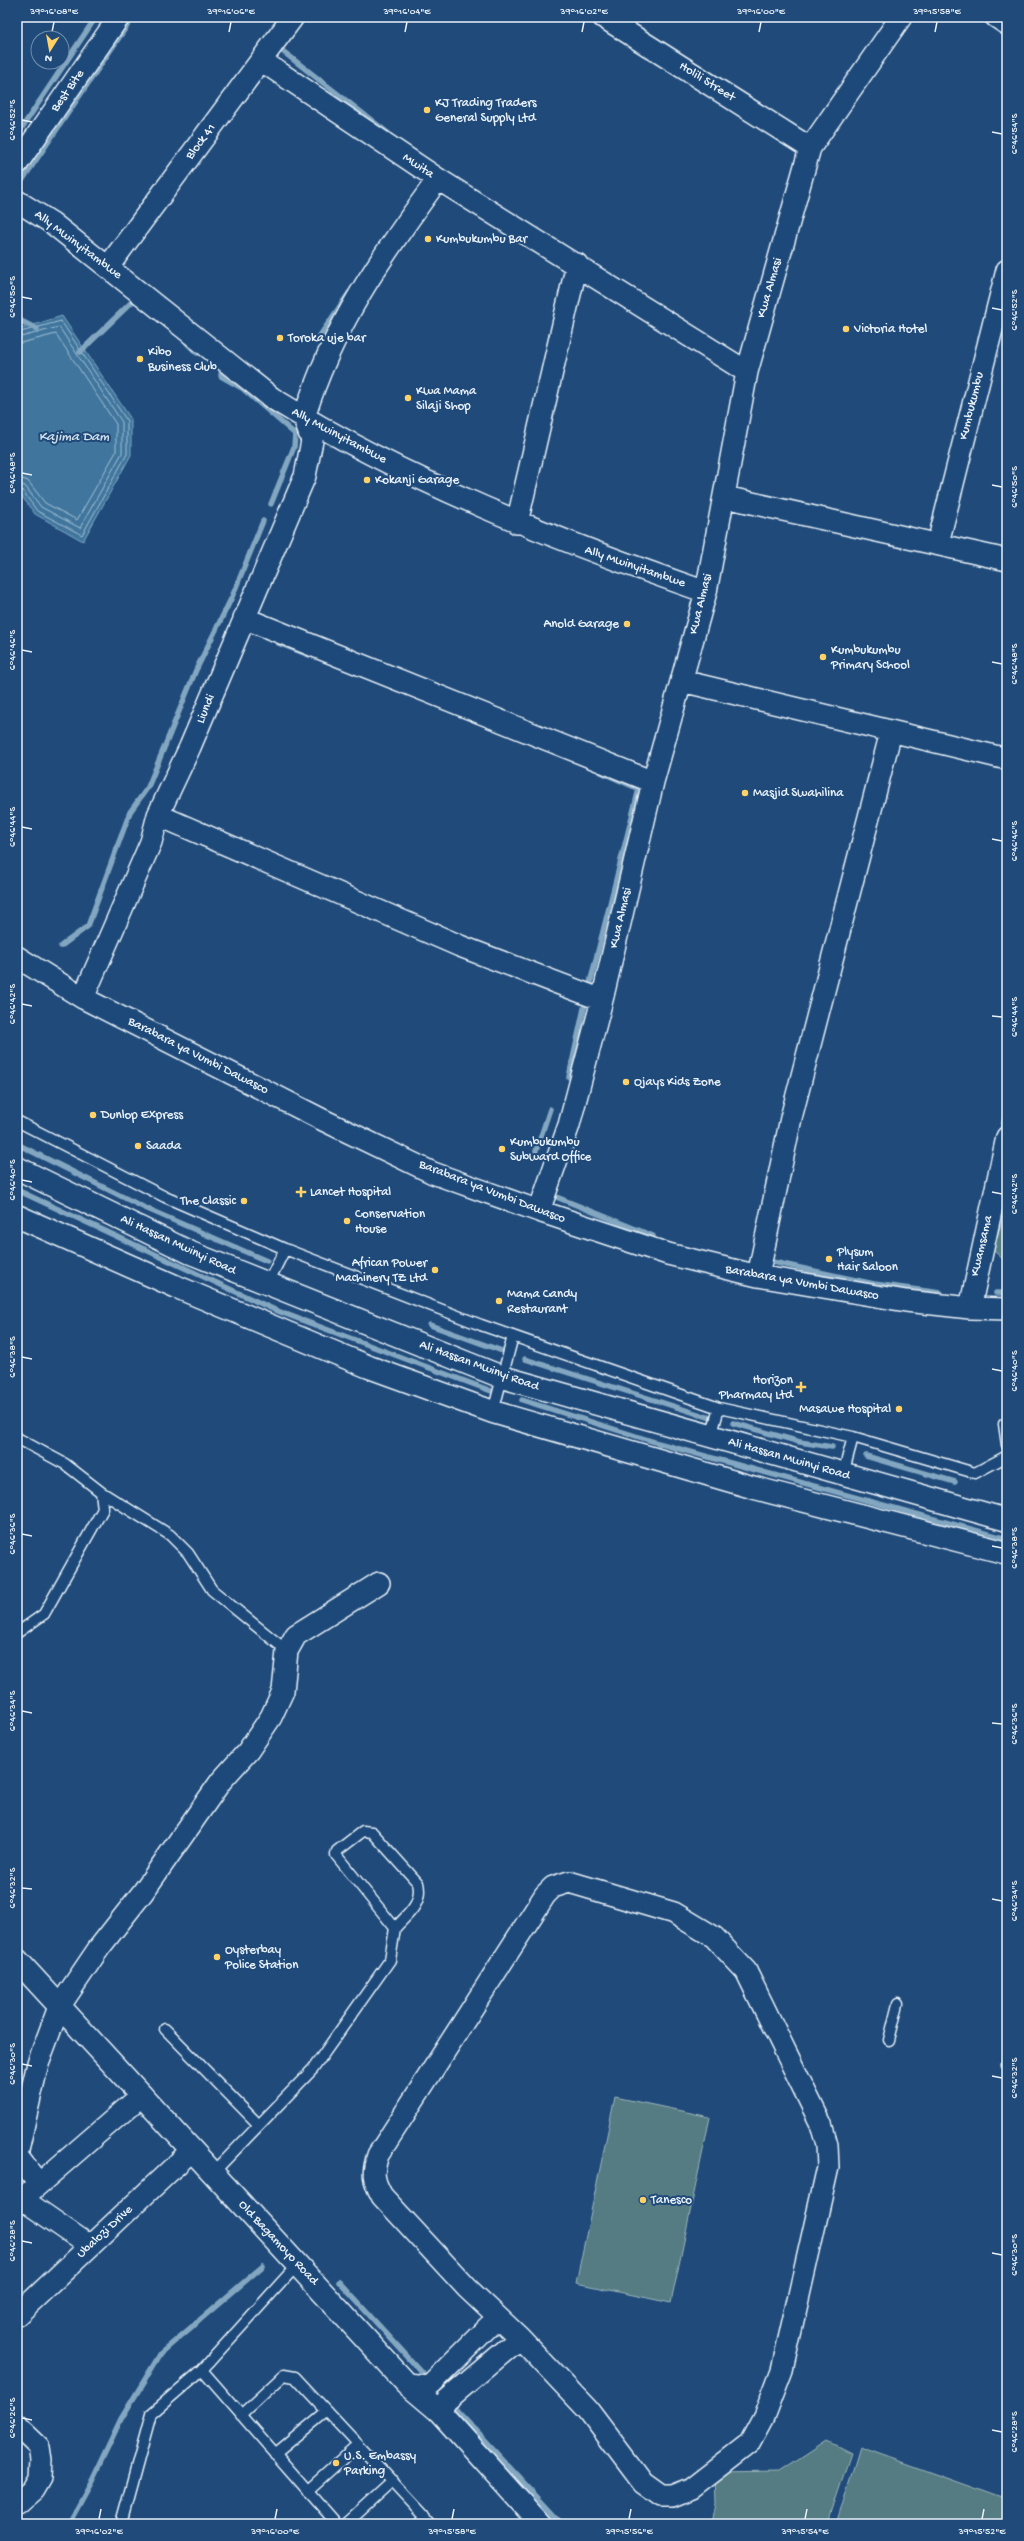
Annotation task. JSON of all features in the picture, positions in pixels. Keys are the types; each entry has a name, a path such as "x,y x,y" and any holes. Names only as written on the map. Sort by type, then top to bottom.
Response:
{"main road":[{"name":"Ali Hassan Mwinyi Road","path":"17,1168 191,1253 267,1285 502,1377 1007,1520"},
{"path":"17,1216 176,1287 348,1358 493,1412 755,1488 1007,1553"},
{"name":"Old Bagamoyo Road","path":"17,1960 407,2384 439,2411 541,2524"}],"street":[{"name":"Best Bite","path":"20,154 119,17"},
{"name":"Block 41","path":"108,266 262,61 292,17"},
{"name":"Holili Street","path":"603,17 810,148"},
{"name":"Kwa Almasi","path":"539,1211 569,1125 602,1000 653,782 706,592 725,497 747,372 810,148 901,17"},
{"path":"996,17 1007,24"},
{"name":"Mwita","path":"262,61 438,180 577,264 747,372"},
{"path":"304,418 332,342 357,296 391,243 438,180"},
{"name":"Ally Mwinyitambwe","path":"17,201 52,223 108,266 272,398 304,418 376,456 517,523 594,553 706,592"},
{"path":"517,523 577,264"},
{"name":"Kumbukumbu","path":"938,544 1007,270"},
{"name":"Liundi","path":"83,998 151,842 158,815 190,747 305,476 312,441 304,418"},
{"path":"725,497 1007,560"},
{"path":"244,618 653,782"},
{"path":"682,680 1007,759"},
{"path":"758,1276 793,1111 891,732"},
{"path":"158,815 460,946 602,1000"},
{"name":"Barabara ya Vumbi Dawasco","path":"17,957 83,998 433,1173 539,1211 668,1254 758,1276 855,1293 970,1308 1007,1309"},
{"name":"Kwamsama","path":"970,1308 1007,1137"},
{"path":"39,2184 17,2155 38,2063 59,2007 99,1948 135,1903 221,1781 248,1751 271,1716 283,1691 287,1651 296,1635 378,1584"},
{"path":"569,1882 674,1913 714,1937 746,1971 821,2124 827,2145 828,2167 782,2370 764,2417 750,2443 692,2488 672,2496 661,2496 643,2483 588,2410 520,2338 497,2318 382,2196 374,2180 373,2170 378,2155 545,1895 553,1887 569,1882"},
{"path":"90,2246 19,2201 142,2095"},
{"name":"Ubalozi Drive","path":"17,2315 192,2150"},
{"path":"407,2384 428,2386 497,2318"},
{"path":"439,2411 447,2400 520,2338"},
{"path":"17,2426 39,2447 42,2460 40,2478 33,2490 17,2504"}],"lane":[{"path":"17,1121 158,1194 284,1249 513,1336 719,1408 853,1437 975,1474 1007,1456"},
{"path":"267,1285 284,1249"},
{"path":"493,1412 513,1336"},
{"path":"711,1437 719,1408"},
{"path":"1004,1424 1007,1445"},
{"path":"843,1474 853,1437"},
{"path":"17,1438 65,1464 101,1492 170,1535 188,1553 212,1590 287,1651"},
{"path":"17,1633 24,1630 44,1614 103,1509 101,1492"},
{"path":"213,2173 313,2069 390,1960 395,1928 417,1905 420,1893 418,1883 372,1832 363,1831 337,1851 336,1855 395,1928"},
{"path":"889,2040 898,2004"},
{"path":"165,2028 259,2125"},
{"path":"121,2524 151,2414 202,2370 298,2264"},
{"path":"202,2370 337,2524"},
{"path":"241,2415 284,2375 295,2377 429,2520 417,2524"},
{"path":"275,2454 327,2411"},
{"path":"307,2491 358,2445"},
{"path":"346,2524 393,2481"}],"green space":[{"path":"1007,1205 1007,1263 993,1250"},
{"name":"Tanesco","path":"615,2097 710,2117 671,2303 576,2283"},
{"path":"827,2441 851,2453 827,2524 711,2524 716,2506 715,2473 780,2472"},
{"path":"860,2447 1007,2500 1007,2524 836,2524"}],"water":[{"name":"Kajima Dam","path":"62,316 131,419 131,455 83,541 35,514 17,490 17,330"}],"waterway":[{"path":"17,135 96,17"},
{"path":"17,188 133,17"},
{"path":"981,17 1007,36"},
{"path":"276,46 389,134"},
{"path":"319,337 349,293"},
{"path":"80,352 138,296"},
{"path":"17,319 37,329"},
{"path":"187,343 197,353 204,352"},
{"path":"222,365 221,376 242,388 295,434 294,447 271,504"},
{"path":"61,946 88,926 130,812 148,787 196,670 232,597 263,521"},
{"path":"278,643 309,655"},
{"path":"588,991 639,789 601,772"},
{"path":"569,1077 586,999"},
{"path":"536,1151 550,1109"},
{"path":"1001,1134 1007,1109"},
{"path":"17,1144 143,1207 267,1261"},
{"path":"17,1190 275,1310 494,1392"},
{"path":"549,1194 653,1236"},
{"path":"773,1262 874,1284 941,1293"},
{"path":"996,1293 1007,1293"},
{"path":"430,1325 505,1352"},
{"path":"525,1359 714,1419"},
{"path":"522,1400 658,1443 1007,1539"},
{"path":"733,1423 800,1442 832,1447"},
{"path":"866,1456 955,1482"},
{"path":"68,2524 91,2482 121,2419 161,2353 263,2266"},
{"path":"339,2282 427,2378"},
{"path":"449,2402 562,2524"}],"place":[{"name":"KJ Trading Traders General Supply Ltd","path":"427,110"},
{"name":"Kumbukumbu Bar","path":"428,239"},
{"name":"Victoria Hotel","path":"846,329"},
{"name":"Toroka uje bar","path":"280,338"},
{"name":"Kibo Business Club","path":"140,359"},
{"name":"Kwa Mama Silaji Shop","path":"408,398"},
{"name":"Kokanji Garage","path":"367,480"},
{"name":"Anold Garage","path":"627,624"},
{"name":"Kumbukumbu Primary School","path":"823,657"},
{"name":"Masjid Swahilina","path":"745,793"},
{"name":"Ojays Kids Zone","path":"626,1082"},
{"name":"Dunlop Express","path":"93,1115"},
{"name":"Saada","path":"138,1146"},
{"name":"Kumbukumbu Subward Office","path":"502,1149"},
{"name":"Lancet Hospital","path":"301,1192"},
{"name":"The Classic","path":"244,1201"},
{"name":"Conservation House","path":"347,1221"},
{"name":"Plysum Hair Saloon","path":"829,1259"},
{"name":"African Power Machinery TZ Ltd","path":"435,1270"},
{"name":"Mama Candy Restaurant","path":"499,1301"},
{"name":"Horizon Pharmacy Ltd","path":"801,1387"},
{"name":"Masawe Hospital","path":"899,1409"},
{"name":"Oysterbay Police Station","path":"217,1957"},
{"name":"Tanesco","path":"643,2200"},
{"name":"U.S. Embassy Parking","path":"336,2463"}]}
